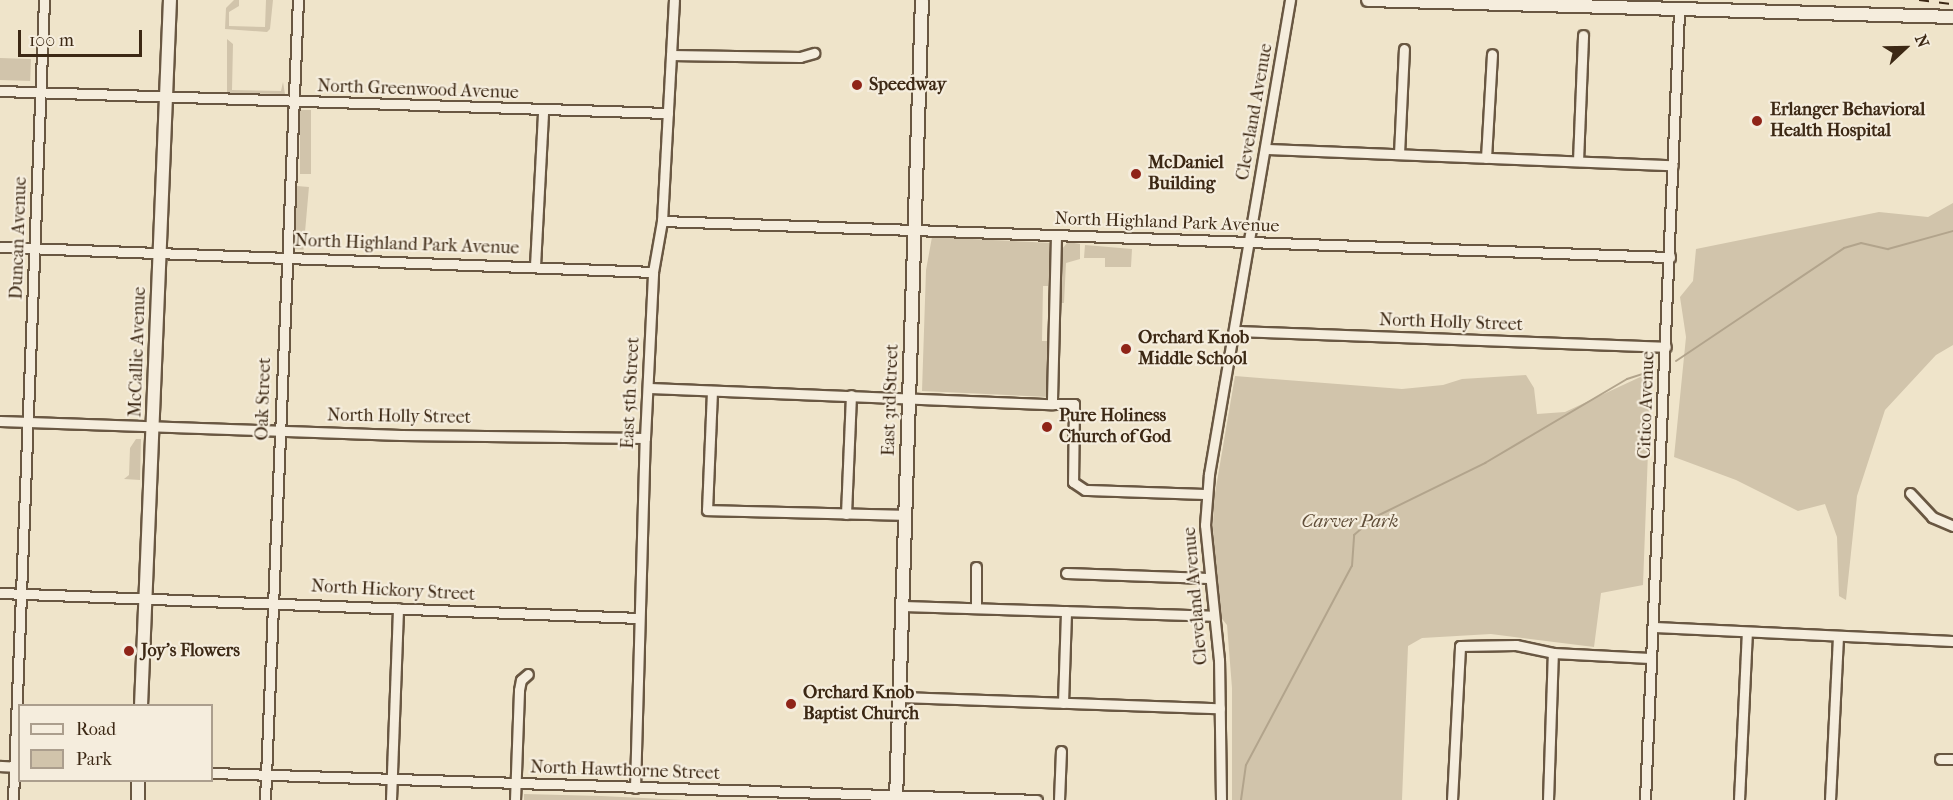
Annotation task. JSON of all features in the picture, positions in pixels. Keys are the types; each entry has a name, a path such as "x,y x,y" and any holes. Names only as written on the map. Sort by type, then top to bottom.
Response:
{"main road":[{"name":"McCallie Avenue","path":"141,704 170,0"},
{"name":"East 3rd Street","path":"896,797 922,0"},
{"path":"1368,0 1680,11 1953,17"},
{"path":"138,782 138,800"}],"street":[{"name":"Duncan Avenue","path":"19,704 44,0"},
{"name":"Oak Street","path":"265,800 298,0"},
{"name":"East 5th Street","path":"635,788 645,438 653,272 662,221 674,0"},
{"name":"Cleveland Avenue","path":"1221,800 1220,708 1208,578 1207,494 1290,0"},
{"name":"Citico Avenue","path":"1645,800 1680,11"},
{"path":"1578,161 1583,35"},
{"path":"1400,154 1404,49"},
{"path":"671,55 800,57 814,53"},
{"path":"1486,158 1492,54"},
{"name":"North Greenwood Avenue","path":"0,91 543,111 668,113"},
{"path":"535,266 543,111"},
{"path":"1266,149 1673,165"},
{"name":"North Highland Park Avenue","path":"662,221 1670,256"},
{"path":"1052,404 1056,236"},
{"name":"North Highland Park Avenue","path":"0,247 653,272"},
{"name":"North Holly Street","path":"1234,331 1666,347"},
{"path":"648,388 1074,405 1071,475 1078,488 1207,494"},
{"path":"712,391 706,510 906,516"},
{"path":"846,514 851,395"},
{"name":"North Holly Street","path":"0,421 153,427 645,438"},
{"path":"1910,493 1932,517 1953,526"},
{"path":"976,567 976,608"},
{"path":"1066,573 1208,578"},
{"name":"North Hickory Street","path":"0,593 639,618"},
{"path":"903,606 1213,616"},
{"path":"391,800 398,608"},
{"path":"1063,703 1066,611"},
{"path":"1654,627 1953,641"},
{"path":"1739,800 1747,632"},
{"path":"1830,800 1838,637"},
{"path":"1452,800 1460,646 1516,645 1553,653 1650,658"},
{"path":"1548,800 1553,653"},
{"path":"515,800 519,690 521,680 528,674"},
{"path":"898,697 1220,708"},
{"name":"Duncan Avenue","path":"14,800 18,732"},
{"path":"1059,800 1061,750"},
{"path":"1940,759 1953,759"},
{"path":"0,766 17,766"},
{"name":"North Hawthorne Street","path":"213,773 635,788 768,796 1037,800"}],"green space":[{"path":"234,0 239,0 239,6 229,12 229,26 265,27 266,0 273,0 270,29 267,32 225,29 226,8"},
{"path":"227,39 233,44 232,90 281,91 283,82 285,94 227,93"},
{"path":"0,58 31,59 30,81 0,80"},
{"path":"300,110 311,110 311,174 300,174"},
{"path":"297,186 309,187 303,250 292,249"},
{"path":"1953,203 1953,345 1936,355 1885,410 1857,496 1846,600 1839,596 1837,537 1825,504 1798,511 1736,480 1674,457 1686,337 1680,297 1693,281 1696,249 1879,212 1928,217"},
{"path":"932,237 1053,243 1048,286 1043,286 1042,341 1050,341 1048,397 922,391 926,270"},
{"path":"1068,242 1080,244 1080,259 1066,263 1064,303 1060,303 1062,249"},
{"path":"1085,245 1132,249 1131,267 1105,267 1105,258 1084,258"},
{"name":"Carver Park","path":"1651,372 1643,585 1601,593 1594,647 1491,634 1422,638 1408,646 1402,800 1232,800 1232,688 1227,625 1218,614 1213,528 1214,499 1235,376 1402,389 1443,385 1462,379 1526,375 1534,388 1537,414 1565,412"},
{"path":"136,439 141,439 140,480 124,479 129,475 130,448"},
{"path":"524,794 601,796 685,800 524,800"}],"waterway":[{"path":"1676,361 1844,248 1861,243 1888,249 1953,231"},
{"path":"1241,800 1246,765 1352,566 1354,535 1375,517 1485,463 1627,379 1654,370"}],"railway":[{"path":"1919,0 1953,4"}],"place":[{"name":"Speedway","path":"857,85"},
{"name":"Erlanger Behavioral Health Hospital","path":"1757,121"},
{"name":"McDaniel Building","path":"1136,174"},
{"name":"Orchard Knob Middle School","path":"1126,349"},
{"name":"Pure Holiness Church of God","path":"1047,427"},
{"name":"Joy's Flowers","path":"129,651"},
{"name":"Orchard Knob Baptist Church","path":"791,704"}]}
